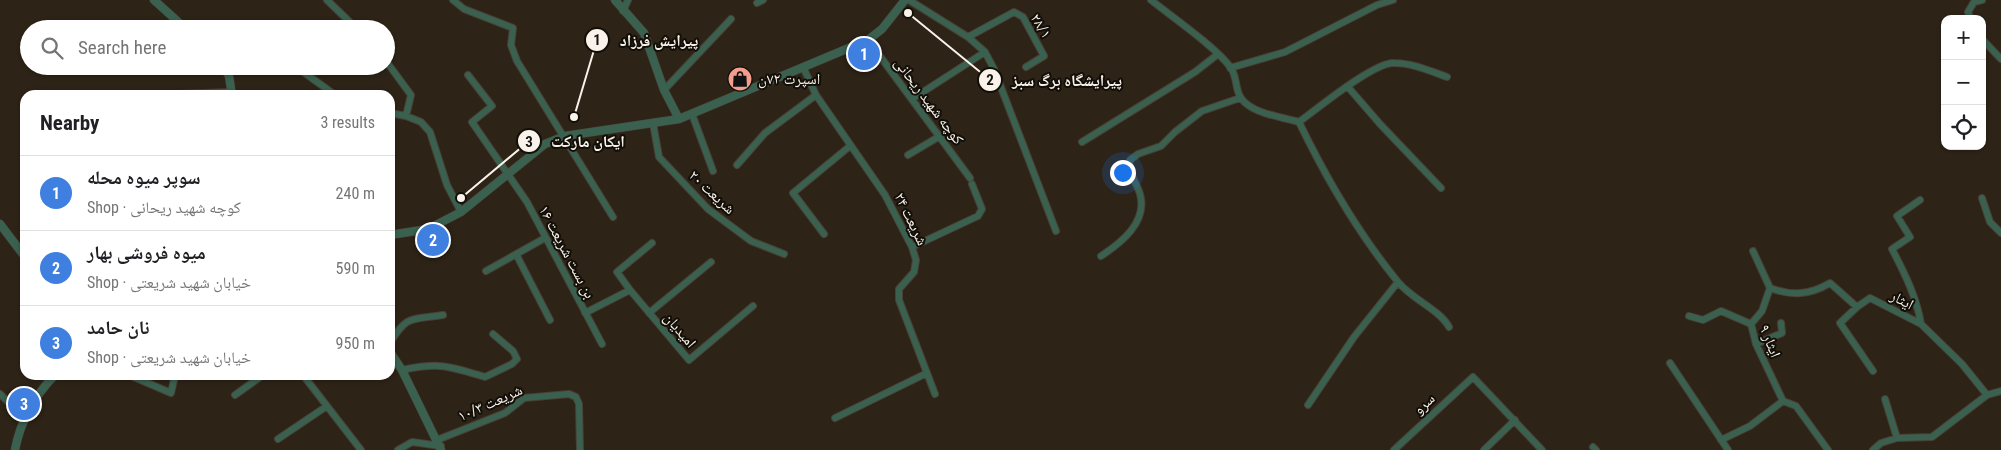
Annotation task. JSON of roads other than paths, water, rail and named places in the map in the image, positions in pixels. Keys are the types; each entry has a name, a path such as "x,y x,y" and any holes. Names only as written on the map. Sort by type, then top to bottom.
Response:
{"street":[{"path":"154,0 176,20"},
{"path":"327,0 348,20"},
{"path":"453,0 464,10 513,28 511,45 518,61 547,112 565,136 614,217"},
{"path":"615,0 644,33 664,90 679,119"},
{"path":"623,10 628,0"},
{"path":"395,235 428,229 461,212 545,144 565,136 679,119 868,40 882,29 905,0"},
{"path":"909,0 968,37 985,52 994,69 1056,231"},
{"path":"1151,0 1218,54 1230,68 1240,98 1256,111 1299,122 1336,194 1398,282 1415,299 1444,318 1449,327"},
{"path":"1230,68 1285,52 1376,5 1393,0"},
{"path":"1969,15 1968,12 1974,2 1982,0"},
{"name":"۲۸/۱","path":"968,37 1014,12 1024,17 1044,56 1026,67"},
{"path":"664,90 732,18"},
{"name":"کوچه شهید ریحانی","path":"868,40 940,136 971,181 982,209 978,216 912,247"},
{"path":"1986,43 2001,60"},
{"path":"912,99 985,52"},
{"path":"1082,142 1195,72 1218,54"},
{"path":"1299,122 1372,70 1392,62 1413,66 1447,77"},
{"name":"شریعت ۲۴","path":"803,67 816,96 885,195 912,247 916,260 914,272 899,289 899,300 935,394"},
{"path":"395,73 411,95 406,116"},
{"path":"228,75 231,90"},
{"path":"308,75 328,90"},
{"name":"بن بست شریعت ۱۶","path":"468,76 492,106 472,122 527,202 602,344"},
{"path":"1348,87 1380,124 1441,188"},
{"path":"737,165 765,133 816,96"},
{"path":"1101,256 1122,242 1134,226 1142,207 1140,194 1128,169 1130,160 1138,154 1161,146 1175,132 1202,111 1240,98"},
{"path":"395,114 421,122 430,132 447,185 461,212"},
{"path":"692,114 713,171"},
{"name":"شریعت ۲۰","path":"653,123 659,157 708,209 750,241 784,254"},
{"path":"908,155 940,136"},
{"path":"824,234 793,193 850,146"},
{"path":"1982,198 1990,222 2001,233"},
{"path":"1920,200 1898,216 1910,237 1892,249 1908,283 1921,324"},
{"path":"0,224 20,250"},
{"path":"486,271 545,238"},
{"name":"امیدیان","path":"652,243 617,272 689,360 753,306"},
{"path":"1751,324 1762,311 1770,288 1753,251"},
{"path":"516,254 550,320"},
{"path":"649,313 711,262"},
{"path":"1308,405 1354,337 1398,282"},
{"path":"1770,288 1788,294 1816,291 1830,283 1858,307 1840,323 1873,371"},
{"path":"585,314 630,290"},
{"name":"ایثار","path":"1858,307 1870,298 1921,324 1962,364 1987,395"},
{"name":"ایثار ۹","path":"1689,316 1703,320 1721,310 1751,324 1756,344 1783,401"},
{"path":"395,334 401,324 407,321 443,315"},
{"path":"1756,344 1782,333 1781,324"},
{"path":"402,370 427,365 446,365 485,377 512,364 517,358 513,351 493,334"},
{"path":"395,360 440,446"},
{"path":"1670,363 1728,450"},
{"path":"835,418 927,373"},
{"name":"سرو","path":"1394,450 1473,377 1515,420"},
{"path":"15,450 25,418 50,380"},
{"path":"141,380 171,393 174,380"},
{"path":"236,395 256,380"},
{"path":"307,380 361,450"},
{"path":"1873,450 1881,444 1897,438 1932,437 1987,395 2001,392"},
{"name":"شریعت ۱۰/۳","path":"440,446 476,422 505,413 524,398 569,394 576,397 579,404 580,450"},
{"path":"1,398 25,418"},
{"path":"1885,399 1897,438"},
{"path":"1722,440 1750,426 1783,401 1796,406 1828,450"},
{"path":"278,440 327,406"},
{"path":"1484,450 1515,420 1542,450"},
{"path":"398,450 412,442 440,446"}],"place":[{"name":"پیرایشگاه برگ سبز","path":"908,13"},
{"name":"سوپر میوه محله","path":"864,54"},
{"name":"اسپرت ۷۲ن","path":"740,79"},
{"name":"پیرایش فرزاد","path":"574,117"},
{"name":"ایکان مارکت","path":"461,198"},
{"name":"میوه فروشی بهار","path":"433,240"},
{"name":"نان حامد","path":"24,404"}]}
